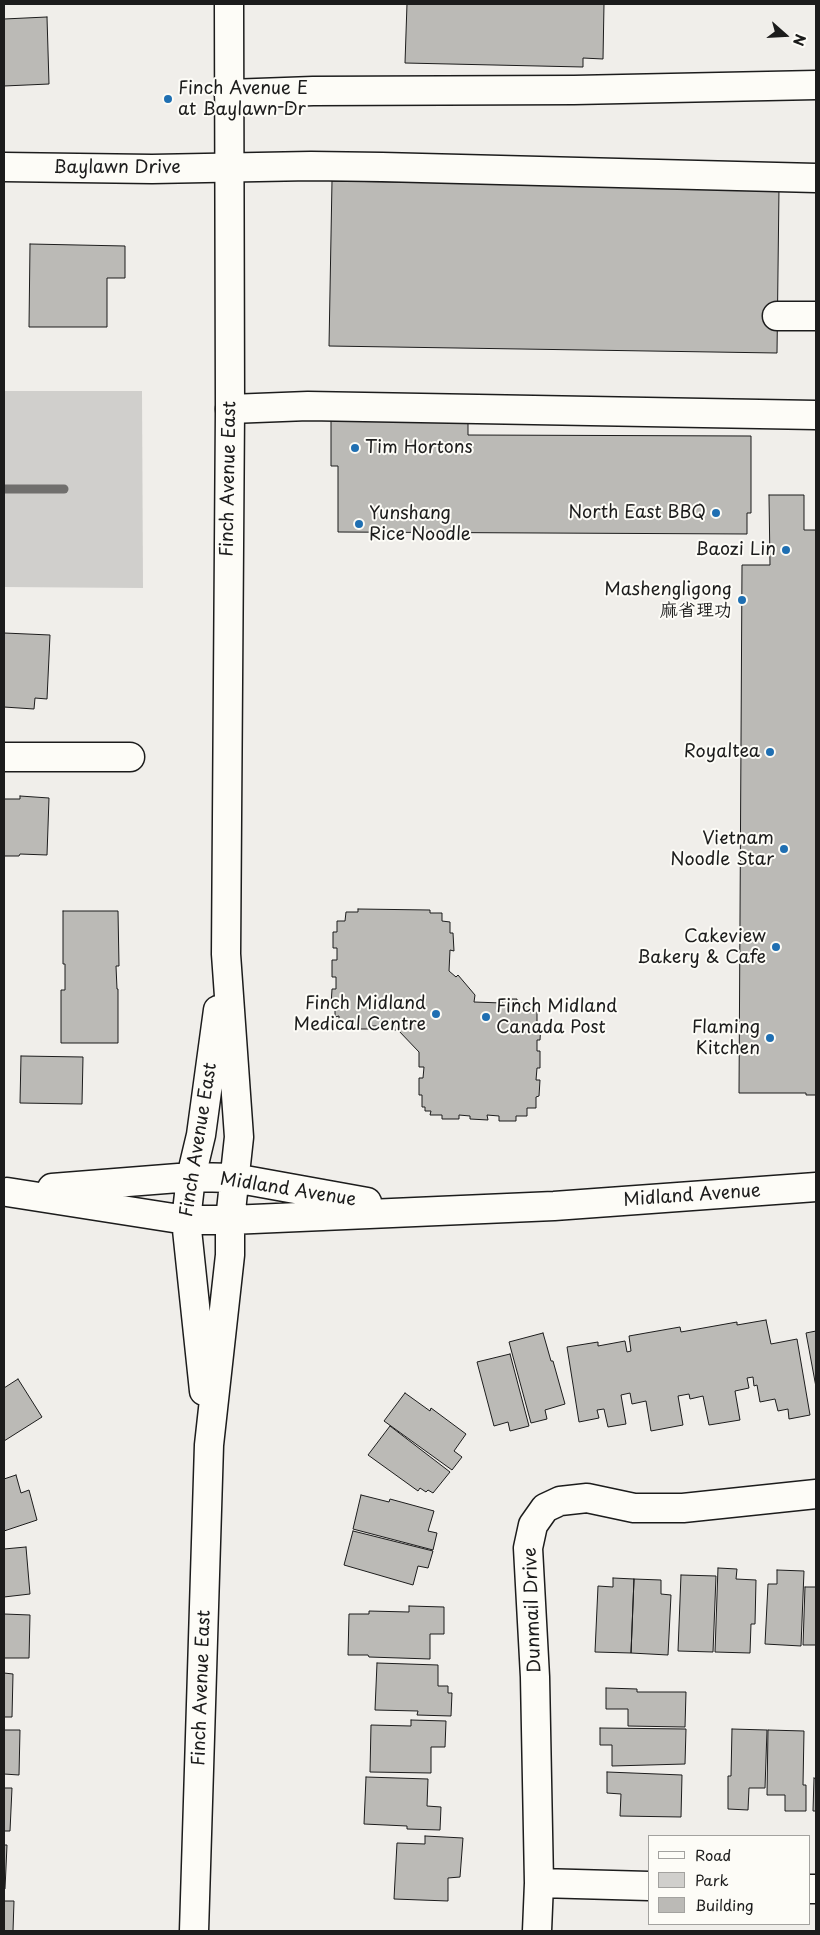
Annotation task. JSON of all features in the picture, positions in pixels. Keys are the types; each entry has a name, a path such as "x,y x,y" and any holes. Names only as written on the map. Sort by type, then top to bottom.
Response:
{"main road":[{"name":"Finch Avenue East","path":"194,1931 210,1444 230,1255 230,1220 239,1137 226,954 230,409 229,4"},
{"path":"229,94 313,91 564,90 816,85"},
{"name":"Baylawn Drive","path":"4,167 230,168 311,166 816,178"},
{"path":"777,316 816,316"},
{"path":"230,409 308,406 816,415"},
{"path":"4,757 130,757"},
{"name":"Finch Avenue East","path":"210,1444 186,1220 191,1177 201,1135 226,954"},
{"name":"Midland Avenue","path":"6,1192 191,1177 234,1178 418,1211"},
{"name":"Midland Avenue","path":"6,1192 186,1220 230,1220 554,1206 816,1187"},
{"name":"Dunmail Drive","path":"537,1931 539,1883 535,1677 528,1548 533,1525 545,1508 560,1501 586,1498 634,1508 682,1508 816,1494"},
{"path":"539,1883 648,1886"}],"green space":[{"path":"4,391 142,391 143,588 4,587"}],"building":[{"path":"407,4 604,4 603,59 583,58 583,67 405,63"},
{"path":"47,17 49,84 4,86 4,19"},
{"path":"332,181 779,188 777,353 329,346"},
{"path":"30,244 125,246 125,278 107,278 107,327 29,327"},
{"path":"331,418 468,418 468,435 751,436 751,513 747,513 747,534 338,532 338,466 331,466"},
{"path":"769,495 804,495 804,530 816,530 816,1095 806,1095 806,1093 739,1093 742,565 770,565"},
{"path":"4,633 50,635 47,699 35,698 34,709 4,707"},
{"path":"20,796 49,798 47,855 20,854 19,856 4,856 4,799 20,799"},
{"name":"Finch Midland Medical Centre","path":"358,909 430,910 430,913 442,913 442,921 450,922 450,933 453,933 454,951 450,950 449,971 456,977 458,975 475,995 474,1002 502,1003 502,999 517,999 517,1003 529,1003 529,1012 537,1012 537,1023 541,1023 540,1040 537,1040 537,1051 540,1051 540,1068 537,1068 536,1080 540,1080 539,1096 536,1097 536,1108 527,1108 527,1116 516,1116 516,1121 499,1121 499,1116 487,1115 488,1120 470,1119 470,1116 459,1115 459,1119 442,1119 442,1115 430,1115 431,1111 425,1111 425,1107 422,1107 422,1095 419,1095 419,1078 423,1078 424,1067 419,1067 419,1052 398,1030 383,1030 383,1026 372,1026 372,1029 355,1029 355,1025 344,1025 344,1022 339,1022 339,1016 335,1017 335,1006 331,1006 332,989 336,989 336,977 332,977 332,960 337,960 337,948 333,948 333,932 337,932 337,921 345,921 346,912 358,912"},
{"path":"63,911 118,911 119,966 116,966 118,1043 61,1043 61,990 65,990"},
{"path":"21,1056 83,1057 82,1104 20,1103"},
{"path":"766,1320 771,1344 797,1339 810,1415 789,1419 788,1409 778,1411 775,1399 760,1402 757,1385 754,1386 753,1377 747,1378 749,1388 735,1391 740,1420 709,1425 703,1396 690,1399 689,1394 678,1396 683,1425 651,1431 646,1401 632,1404 630,1393 621,1395 626,1424 608,1427 604,1409 597,1410 599,1418 579,1422 567,1347 598,1342 598,1346 625,1341 627,1352 631,1351 629,1336 680,1327 681,1332 737,1322 737,1325"},
{"path":"816,1331 816,1387 806,1333"},
{"path":"543,1333 565,1404 545,1410 547,1419 531,1423 509,1342"},
{"path":"510,1354 529,1426 510,1431 508,1422 494,1426 477,1362"},
{"path":"18,1379 42,1417 4,1441 4,1388"},
{"path":"405,1393 430,1411 431,1408 466,1434 454,1451 462,1457 452,1470 384,1421"},
{"path":"390,1426 450,1472 433,1493 428,1490 426,1492 420,1488 418,1491 368,1455"},
{"path":"16,1475 21,1493 29,1490 37,1520 4,1531 4,1479"},
{"path":"361,1495 389,1502 390,1499 434,1511 428,1531 437,1533 433,1550 353,1529"},
{"path":"353,1531 433,1551 428,1568 418,1566 413,1585 344,1565"},
{"path":"26,1547 30,1594 4,1597 4,1549"},
{"path":"718,1568 737,1569 736,1579 756,1580 755,1624 751,1624 750,1653 715,1652"},
{"path":"777,1570 804,1571 801,1646 765,1644 768,1584 777,1584"},
{"path":"681,1575 716,1576 713,1652 678,1651"},
{"path":"613,1578 634,1579 631,1653 595,1652 598,1586 613,1587"},
{"path":"634,1579 661,1580 661,1594 671,1595 668,1655 631,1653"},
{"path":"805,1587 816,1587 816,1645 803,1645"},
{"path":"409,1606 444,1607 444,1634 430,1634 430,1659 348,1655 349,1614 369,1614 369,1611 409,1612"},
{"path":"4,1614 30,1615 29,1658 4,1658"},
{"path":"377,1663 438,1665 438,1686 448,1686 448,1693 452,1693 451,1716 417,1715 418,1711 375,1710"},
{"path":"4,1673 13,1674 12,1717 4,1717"},
{"path":"606,1688 637,1689 637,1692 686,1692 685,1727 628,1726 628,1709 606,1709"},
{"path":"411,1720 446,1721 445,1747 431,1747 431,1773 370,1772 371,1725 411,1726"},
{"path":"600,1728 686,1729 685,1764 612,1766 612,1745 600,1745"},
{"path":"732,1729 767,1730 765,1788 749,1788 748,1810 728,1809 728,1776 731,1776"},
{"path":"4,1730 20,1730 19,1775 4,1774"},
{"path":"768,1730 804,1731 803,1785 806,1785 806,1811 785,1811 785,1795 767,1795"},
{"path":"607,1772 682,1775 681,1817 620,1816 621,1794 607,1793"},
{"path":"366,1777 428,1779 427,1806 441,1807 440,1830 407,1829 407,1826 364,1824"},
{"path":"814,1778 816,1779 816,1811 813,1811"},
{"path":"4,1788 12,1788 10,1831 4,1831"},
{"path":"425,1836 463,1838 460,1877 448,1878 448,1901 394,1899 397,1843 425,1844"},
{"path":"4,1845 7,1845 5,1889 4,1889"},
{"path":"4,1901 14,1901 13,1931 4,1931"}],"waterway":[{"path":"4,489 64,489"}],"place":[{"name":"Finch Avenue E at Baylawn Dr","path":"168,99"},
{"name":"Tim Hortons","path":"355,448"},
{"name":"North East BBQ","path":"716,513"},
{"name":"Yunshang Rice Noodle","path":"359,524"},
{"name":"Baozi Lin","path":"786,550"},
{"name":"Mashengligong 麻省理功","path":"742,600"},
{"name":"Royaltea","path":"770,752"},
{"name":"Vietnam Noodle Star","path":"784,849"},
{"name":"Cakeview Bakery & Cafe","path":"776,947"},
{"name":"Finch Midland Medical Centre","path":"436,1014"},
{"name":"Finch Midland Canada Post","path":"486,1017"},
{"name":"Flaming Kitchen","path":"770,1038"}]}
